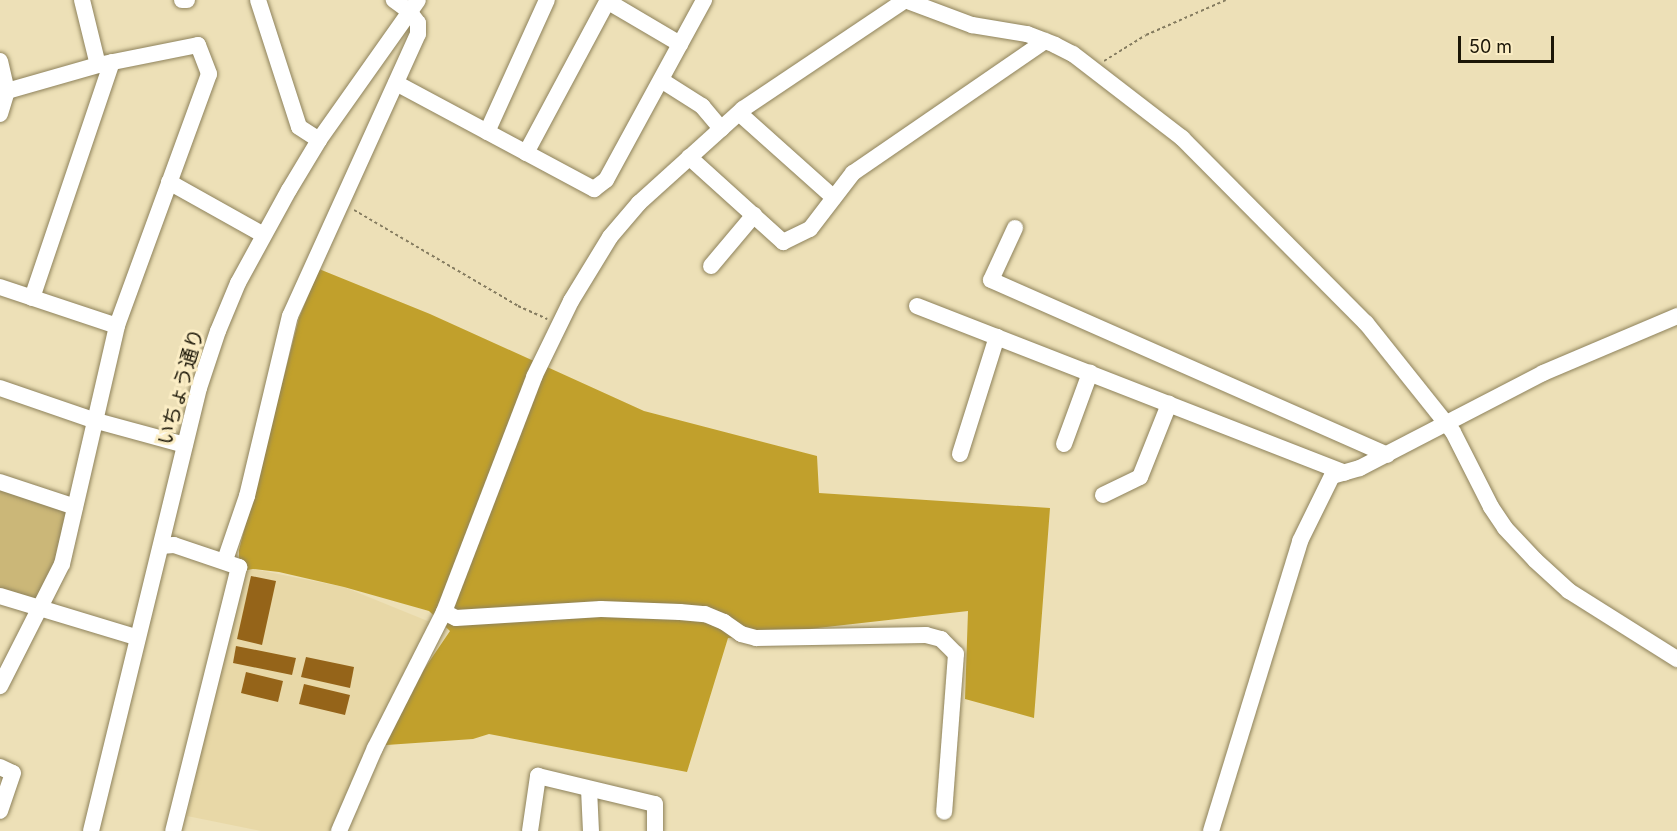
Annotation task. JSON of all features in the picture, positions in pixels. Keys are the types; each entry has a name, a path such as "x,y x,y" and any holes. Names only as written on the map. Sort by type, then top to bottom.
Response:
{"street":[{"path":"32,298 105,64 82,0"},
{"path":"182,0 187,0"},
{"path":"258,0 299,127 319,140"},
{"path":"225,560 247,496 290,316 418,34 418,23 413,6 394,0"},
{"path":"487,132 547,0"},
{"path":"396,82 594,189 606,180 704,0"},
{"path":"339,831 375,748 444,612 534,377 560,325 610,237 639,203 738,113 905,0 972,24 1027,34 1073,54 1182,138 1366,323 1447,425 1505,528 1535,560 1569,591 1677,659"},
{"path":"526,153 608,1 680,44"},
{"name":"いちょう通り","path":"92,831 136,637 161,546 198,388 218,331 262,234 319,140 413,6"},
{"path":"689,157 783,242 810,229 853,173 1045,41"},
{"path":"0,686 62,564 93,420 117,326 209,74 198,45 105,64 4,92"},
{"path":"0,61 4,92 0,114"},
{"path":"660,80 702,106 720,129"},
{"path":"738,113 834,198"},
{"path":"169,182 262,234"},
{"path":"711,266 754,215"},
{"path":"1015,228 991,280 1387,455"},
{"path":"0,287 117,326"},
{"path":"917,306 1345,472"},
{"path":"1210,831 1300,541 1332,476 1360,468 1543,374 1677,316"},
{"path":"960,454 997,337"},
{"path":"1064,444 1090,373"},
{"path":"0,387 93,420 185,445"},
{"path":"1103,495 1140,477 1169,404"},
{"path":"0,482 75,507"},
{"path":"161,546 174,545 225,560 239,567 173,831"},
{"path":"0,596 136,637"},
{"path":"444,612 456,618 601,609 680,612 705,614 724,622 741,634 756,638 915,635 941,639 956,654 944,812"},
{"path":"0,767 13,773 0,811"},
{"path":"530,831 538,776 655,804 655,831"},
{"path":"589,789 591,831"}],"path":[{"path":"1091,68 1146,35 1226,0"},
{"path":"341,202 518,306 560,325"}],"shaded area":[{"path":"319,269 430,314 644,411 817,456 819,493 1050,508 1034,718 965,699 968,611 728,638 687,772 489,734 473,739 372,746 450,631 429,611 344,587 279,572 253,569 242,571 239,560 239,550 299,318"},
{"path":"0,482 75,507 39,609 0,596"},
{"path":"253,569 344,587 435,624 336,831 261,831 187,816 242,571"}],"building":[{"path":"251,576 276,581 262,645 237,639"},
{"path":"236,646 296,658 292,675 233,663"},
{"path":"306,657 354,667 350,688 301,677"},
{"path":"246,672 283,681 278,702 241,693"},
{"path":"304,684 350,695 345,715 299,704"}]}
